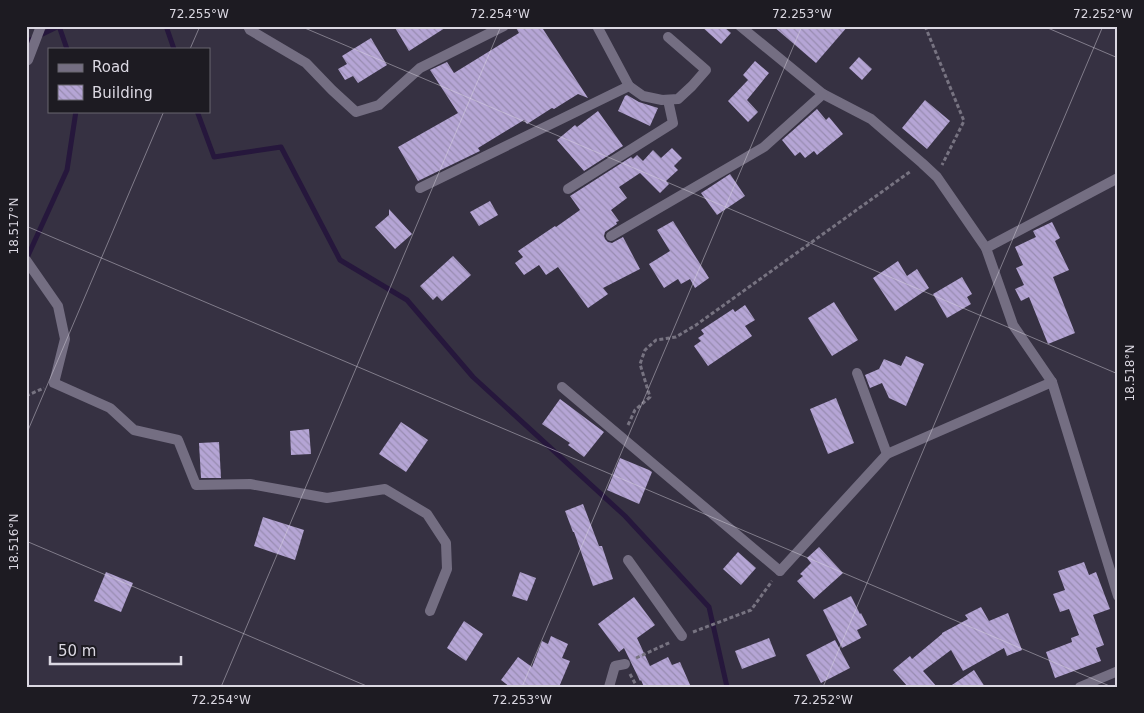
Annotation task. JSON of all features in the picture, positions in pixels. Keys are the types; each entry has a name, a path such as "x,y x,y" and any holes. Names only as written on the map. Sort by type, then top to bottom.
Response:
{"street":[{"path":"26,61 41,26"},
{"path":"248,26 250,30 306,63 356,112 379,105 420,68 504,26"},
{"path":"597,26 629,86 643,96 662,100 678,99 706,70 668,37"},
{"path":"741,26 823,94 871,119 922,163 937,177 986,248 1013,325 1052,382 1117,593"},
{"path":"420,188 629,86"},
{"path":"611,236 764,147 823,94"},
{"path":"568,189 673,123 668,100"},
{"path":"986,248 1118,178"},
{"path":"26,260 58,306 65,339 54,383 110,408 134,430 178,440 196,486 250,484 327,498 385,489 426,514 446,543 447,569 430,611"},
{"path":"857,372 887,454"},
{"path":"562,387 780,571 887,454 1052,382"},
{"path":"628,560 682,636"},
{"path":"609,687 615,666 625,664"},
{"path":"1080,687 1118,671"}],"path":[{"path":"926,26 964,121 937,177"},
{"path":"622,438 635,410 650,397 640,364 645,350 656,340 676,337 696,325 922,163"},
{"path":"637,687 625,664 682,636 751,610 780,571"}],"building":[{"path":"394,26 448,26 409,51"},
{"path":"515,26 541,26 588,98 578,94 527,124 524,120 478,148 480,151 418,181 398,147 458,113 430,70 447,62 454,73 519,33"},
{"path":"701,26 723,26 731,33 721,44"},
{"path":"773,26 848,26 816,63"},
{"path":"371,38 387,65 358,83 353,76 345,80 338,69 347,64 342,56"},
{"path":"859,57 872,69 862,80 849,68"},
{"path":"755,61 769,73 747,100 758,112 748,122 728,101 748,80 743,75"},
{"path":"627,95 639,102 658,108 650,126 618,111"},
{"path":"925,100 950,121 927,149 902,128"},
{"path":"817,109 826,120 829,117 843,134 817,155 814,151 805,158 800,152 795,156 782,140"},
{"path":"598,111 623,146 584,171 557,140 575,125 577,127"},
{"path":"672,148 682,158 674,166 678,170 666,181 669,184 660,193 640,173 619,187 627,198 611,210 619,221 605,232 604,236 608,242 612,243 623,237 640,269 603,288 608,294 588,308 558,267 546,275 539,265 524,275 515,263 523,257 518,251 580,210 570,196 631,157 633,159 637,155 643,161 653,150 661,158"},
{"path":"730,174 745,196 717,215 701,193"},
{"path":"490,201 498,215 479,226 470,212"},
{"path":"389,209 412,234 395,249 375,227 389,215"},
{"path":"673,221 709,278 695,288 690,279 681,284 678,279 664,288 649,264 670,251 657,230"},
{"path":"1052,222 1060,238 1055,241 1069,270 1053,277 1075,333 1048,344 1029,297 1021,301 1015,289 1024,285 1016,268 1023,265 1015,247 1036,237 1033,231"},
{"path":"453,256 471,275 442,301 437,296 433,300 420,286"},
{"path":"898,261 907,276 917,269 929,288 895,311 873,278"},
{"path":"962,277 972,294 967,297 971,304 947,318 933,294"},
{"path":"834,302 858,340 832,356 808,318"},
{"path":"745,305 755,320 745,326 752,336 708,366 694,346 701,341 698,338 704,334 701,330 733,309 735,312"},
{"path":"906,356 924,364 906,406 889,398 882,383 870,388 865,375 879,369 884,359 901,366"},
{"path":"836,398 854,443 828,454 810,409"},
{"path":"560,399 604,432 584,457 568,445 570,443 542,424"},
{"path":"401,422 428,440 406,472 379,454"},
{"path":"309,429 311,454 291,455 290,431"},
{"path":"219,442 221,478 201,478 199,443"},
{"path":"620,458 652,472 639,504 607,490"},
{"path":"583,504 599,546 602,546 613,579 593,586 565,511"},
{"path":"263,517 304,530 295,560 254,546"},
{"path":"819,547 843,573 814,599 797,581 803,576 800,574 811,563 807,558"},
{"path":"738,552 756,568 741,585 723,569"},
{"path":"1084,562 1089,575 1096,572 1110,609 1093,615 1104,645 1096,648 1101,661 1055,678 1046,652 1072,642 1071,638 1079,635 1069,609 1060,612 1053,594 1065,590 1058,571"},
{"path":"106,572 133,583 121,612 94,601"},
{"path":"520,572 536,578 527,601 512,596"},
{"path":"851,596 867,625 857,630 861,638 842,648 823,610"},
{"path":"634,597 655,625 637,638 650,666 668,657 672,665 680,662 691,687 644,687 624,648 619,652 598,624"},
{"path":"981,607 989,621 1008,613 1022,650 1007,656 1004,648 963,671 951,650 923,671 937,687 908,687 893,670 910,656 912,659 942,633 968,619 965,615"},
{"path":"464,621 483,634 466,661 447,648"},
{"path":"551,636 568,644 562,658 570,661 559,687 510,687 501,680 518,657 532,667 542,641 548,644"},
{"path":"769,638 776,656 742,669 735,651"},
{"path":"835,640 850,668 821,683 806,655"},
{"path":"974,670 985,687 949,687"}],"waterway":[{"path":"59,26 67,48"},
{"path":"26,42 59,26"},
{"path":"166,26 174,48"},
{"path":"26,260 67,170 76,112"},
{"path":"197,112 214,157 281,147 340,260 407,300 473,377 625,516 709,607 727,687"}]}
